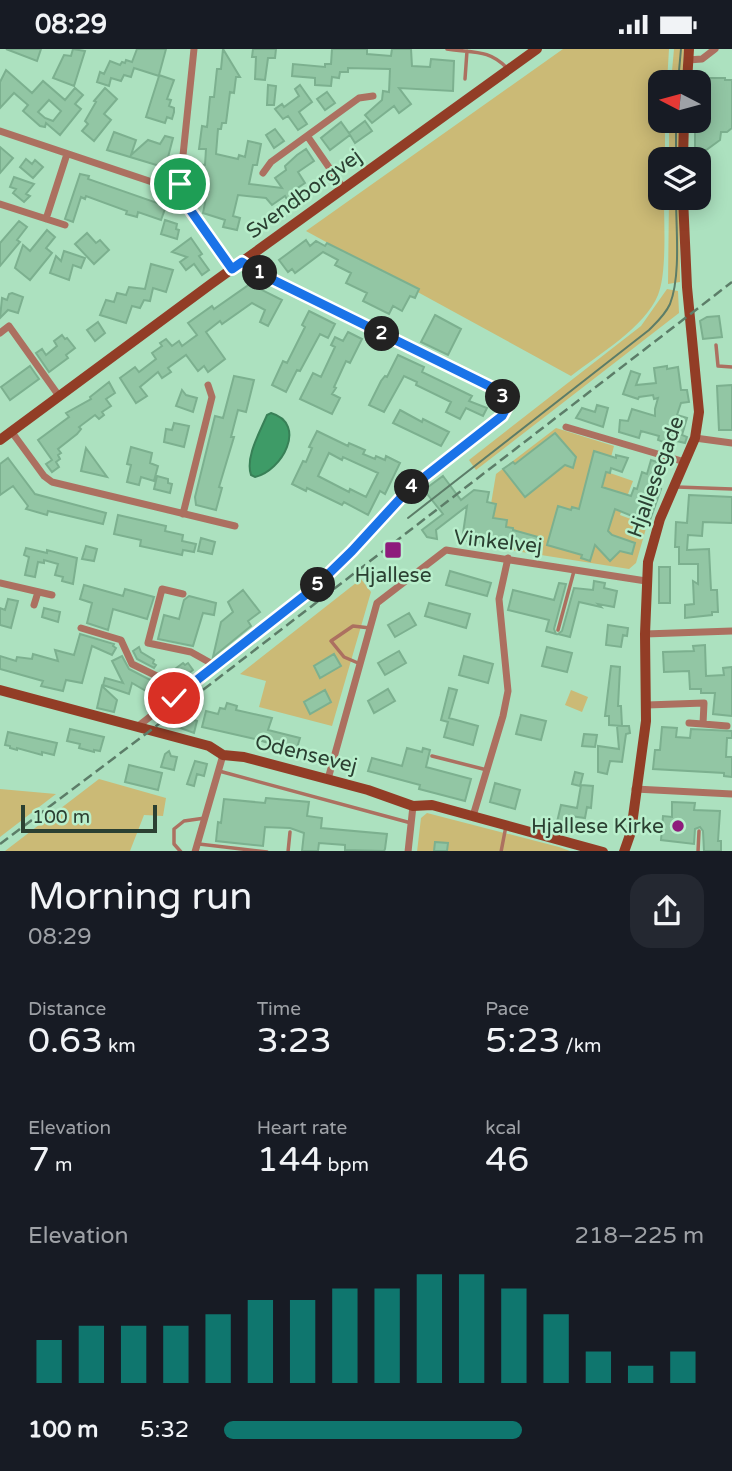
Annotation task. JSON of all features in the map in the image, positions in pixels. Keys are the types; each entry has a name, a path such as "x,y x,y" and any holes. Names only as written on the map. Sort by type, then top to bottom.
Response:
{"street":[{"path":"179,194 194,49"},
{"name":"Svendborgvej","path":"0,440 537,49"},
{"path":"689,54 702,59 715,49"},
{"path":"263,173 271,162 359,98 373,96"},
{"path":"0,131 167,187 179,194 232,269"},
{"path":"308,137 344,189"},
{"path":"46,219 68,154"},
{"path":"0,204 65,225"},
{"name":"Hjallesegade","path":"624,851 631,832 647,705 646,581 651,548 695,438 699,412 687,287 684,210"},
{"path":"137,727 313,589 408,490 505,414 506,403 495,389 257,272 242,262"},
{"path":"0,333 9,326 60,396"},
{"path":"183,514 212,397 208,385"},
{"path":"566,427 685,462"},
{"path":"11,432 44,476 52,482 235,526"},
{"path":"695,438 732,443"},
{"name":"Vinkelvej","path":"328,779 377,603 446,550 646,581"},
{"path":"472,816 503,716 508,691 499,599 508,558"},
{"path":"0,583 51,595"},
{"path":"183,594 162,589 148,643 191,652 216,666"},
{"path":"34,605 38,592"},
{"path":"81,628 121,640 132,664 165,680 174,698"},
{"path":"645,634 732,631"},
{"name":"Odensevej","path":"0,690 209,746 223,755 244,757 368,790 413,806 432,805 599,851"},
{"path":"647,705 704,703 703,724"},
{"path":"689,723 727,726"},
{"path":"196,848 223,755"},
{"path":"635,789 732,794"},
{"path":"408,851 413,806"}],"lane":[{"path":"447,49 495,54 508,70"},
{"path":"465,79 467,51"},
{"path":"716,345 718,366 732,367"},
{"path":"675,487 732,489"},
{"path":"558,630 574,569"},
{"path":"360,664 344,657 331,641 353,626 370,628"},
{"path":"432,756 487,770"},
{"path":"217,771 411,823"},
{"path":"180,851 174,844 174,829 184,821 205,818"},
{"path":"501,851 506,826"},
{"path":"698,851 699,831"},
{"path":"288,851 290,832"},
{"path":"196,848 249,851"}],"shaded area":[{"path":"563,49 669,49 668,70 648,70 648,133 665,133 665,147 648,147 648,210 664,210 661,286 652,307 632,329 571,376 306,231"},
{"path":"674,49 684,49 683,70 672,70"},
{"path":"669,133 680,133 679,147 669,147"},
{"path":"669,210 679,210 680,282 668,284"},
{"path":"667,289 678,291 679,313 476,470 469,460 641,326"},
{"path":"271,413 282,419 288,427 287,447 274,466 255,477 251,475 250,460 257,437 267,415"},
{"path":"556,428 614,446 607,472 633,481 620,515 647,525 636,563 629,569 484,546 496,474"},
{"path":"361,579 371,592 332,726 259,707 266,681 240,674"},
{"path":"571,690 588,697 582,712 565,705"},
{"path":"99,779 166,798 163,816 144,815 130,851 5,851"},
{"path":"0,789 56,794 0,837"},
{"path":"427,813 570,851 417,851 421,818"}],"building":[{"path":"6,49 41,49 37,61"},
{"path":"73,49 85,51 74,86 53,78 64,55 71,56"},
{"path":"137,49 166,49 159,75 174,80 167,99 171,100 169,106 174,108 174,112 172,119 167,117 165,123 146,117 159,76 134,68 131,77 124,75 121,81 111,78 109,86 97,82 100,72 104,74 110,61 120,65 126,60 132,62"},
{"path":"223,49 240,77 236,77 234,93 230,92 226,123 222,123 221,129 218,129 216,154 238,159 239,155 245,157 248,141 261,144 257,165 253,165 249,184 282,188 275,178 286,170 285,166 297,155 306,149 314,161 298,172 305,183 296,189 303,198 291,206 285,196 272,205 266,198 238,195 233,216 240,218 237,230 223,227 225,220 203,213 208,188 193,187 196,164 205,165 206,149 199,149 202,126 207,127 210,97 214,97 217,69 221,69"},
{"path":"253,49 276,49 275,58 268,58 265,80 255,79 256,57 252,57"},
{"path":"332,49 367,49 367,54 391,56 392,49 411,49 412,66 430,67 431,59 454,61 453,91 399,88 411,104 399,113 394,106 372,123 365,115 382,100 383,91 389,92 390,69 348,68 348,72 340,72 339,78 332,77 331,86 315,85 315,78 292,76 293,64 325,67 325,64 331,64"},
{"path":"6,70 32,93 43,81 65,100 75,88 83,95 75,104 81,109 60,135 46,123 45,127 40,126 23,111 28,105 14,93 0,108 0,82","holes":["49,100 61,111 53,121 38,112"]},
{"path":"711,78 732,80 732,128 721,132 720,140 710,147 695,147 695,133 711,133"},
{"path":"268,85 276,86 274,105 267,105"},
{"path":"300,85 312,102 299,112 307,124 298,130 288,116 283,119 275,109 282,104 284,107 299,96 295,89"},
{"path":"105,88 117,99 104,114 111,120 94,141 82,131 88,124 85,121 96,102 94,101"},
{"path":"327,92 335,103 325,110 317,99"},
{"path":"365,121 372,131 355,143 350,135 330,150 321,138 341,122 349,133"},
{"path":"275,129 284,141 274,148 266,135"},
{"path":"114,132 136,140 131,155 148,140 160,144 165,136 173,138 167,161 163,167 107,150"},
{"path":"0,147 13,158 0,173"},
{"path":"26,159 32,164 35,160 43,167 33,178 20,167"},
{"path":"80,174 166,206 161,220 138,212 137,217 126,214 127,211 86,196 85,199 81,197 73,222 65,219"},
{"path":"14,177 34,184 26,194 30,196 24,202 13,193 16,189 10,187"},
{"path":"165,220 177,224 177,239 161,234"},
{"path":"19,221 27,227 17,240 20,242 0,266 0,243"},
{"path":"47,230 55,237 46,248 52,253 30,280 15,268 23,245 30,251"},
{"path":"87,233 96,243 100,240 109,250 94,264 75,244"},
{"path":"191,238 209,270 202,275 194,264 186,270 180,262 187,257 172,252"},
{"path":"306,240 310,246 316,241 325,246 327,243 419,289 415,298 410,296 402,311 393,306 389,314 363,301 367,293 346,283 351,273 335,265 338,260 323,252 295,273 292,269 288,272 279,260"},
{"path":"64,251 85,258 81,268 73,265 69,280 50,273 56,256 61,261"},
{"path":"151,264 173,270 166,292 153,288 150,301 144,300 140,308 132,306 126,323 100,315 106,300 114,302 117,293 126,295 129,287 145,289"},
{"path":"250,284 282,300 268,326 260,322 265,310 252,303 222,324 220,321 206,332 225,359 208,372 204,366 198,371 186,355 168,368 171,372 162,378 158,372 140,387 147,396 136,403 120,378 135,367 139,372 156,359 152,353 162,346 160,343 166,339 172,346 179,341 182,346 197,335 188,323"},
{"path":"12,293 23,297 18,313 8,310 0,318 2,298 7,300"},
{"path":"309,311 335,324 328,338 320,334 286,392 272,385 283,361 287,363 305,327 302,325"},
{"path":"435,315 461,329 448,355 421,342"},
{"path":"719,316 722,337 703,339 700,321"},
{"path":"98,322 105,333 95,341 87,330"},
{"path":"348,332 362,339 350,363 346,361 334,387 336,388 332,394 340,398 332,414 300,399 313,373 321,377 335,347 331,345 335,337 343,341"},
{"path":"62,335 75,348 66,355 68,358 49,372 36,353 42,349 46,355 57,346 54,341"},
{"path":"398,355 424,367 422,372 472,396 469,401 487,408 483,416 466,408 460,419 446,412 451,402 404,376 384,412 369,405"},
{"path":"30,366 39,379 10,400 1,387"},
{"path":"667,366 667,369 678,367 681,390 687,390 689,402 681,403 677,415 687,418 682,435 687,437 685,443 668,439 666,443 658,440 659,436 641,431 639,438 619,432 620,420 628,421 632,409 655,416 658,398 654,399 653,395 638,399 623,394 631,371 640,374 636,385 656,383 654,368"},
{"path":"234,376 254,380 246,412 238,410 216,510 196,505 195,497 215,416 223,418"},
{"path":"109,382 115,393 106,399 111,406 102,412 104,415 99,419 95,415 79,427 81,429 77,434 58,449 61,453 56,462 59,467 52,472 46,464 52,460 38,440 69,417 66,413 91,399 90,397"},
{"path":"732,385 732,430 719,430 717,386"},
{"path":"182,390 186,395 197,398 193,412 176,406"},
{"path":"597,405 608,408 603,427 576,418 582,408 595,412"},
{"path":"400,410 449,432 441,446 393,423"},
{"path":"174,423 189,426 184,447 164,442 166,429 172,430"},
{"path":"317,431 348,446 349,443 365,450 363,454 375,459 376,456 385,460 386,456 400,463 385,494 380,491 368,515 344,502 342,505 307,488 306,491 292,484 303,461 306,462 312,448 309,447","holes":["329,453 342,460 343,457 378,473 366,497 350,489 349,492 318,476"]},
{"path":"555,433 576,457 573,468 565,465 525,497 503,469 513,462 515,464"},
{"path":"131,447 152,453 150,463 158,466 154,481 141,477 139,485 127,482"},
{"path":"86,448 107,477 81,471"},
{"path":"594,451 616,458 616,455 628,458 622,472 611,468 610,473 606,472 602,487 631,496 634,488 637,489 642,472 647,474 651,460 663,464 656,488 661,489 649,523 615,509 608,531 635,543 632,554 620,551 610,561 595,545 590,561 581,558 582,555 547,545 558,506 571,510 572,507 579,509"},
{"path":"8,458 35,494 106,513 103,524 48,511 47,515 26,509 28,506 13,486 0,495 0,464"},
{"path":"157,476 168,479 168,483 172,484 170,493 154,489"},
{"path":"443,476 461,500 474,490 489,492 487,502 496,504 493,518 507,520 506,527 538,537 537,547 462,540 467,506 436,530 437,539 427,537 422,530 443,514 424,490"},
{"path":"689,495 732,497 732,523 703,522 702,536 688,535 687,550 709,549 711,590 717,590 718,612 685,618 685,605 694,604 693,581 698,584 698,564 679,564 679,547 675,547 676,522 687,523"},
{"path":"118,515 166,526 165,531 183,535 182,541 196,544 194,552 183,550 182,555 140,546 141,540 114,534"},
{"path":"201,538 215,542 212,554 198,551"},
{"path":"86,546 97,549 94,561 82,559"},
{"path":"26,548 77,558 73,584 62,581 63,577 55,575 58,564 44,560 44,563 38,562 35,577 25,575 29,557 24,555"},
{"path":"659,567 670,567 670,603 659,603"},
{"path":"450,571 491,583 487,596 446,585"},
{"path":"594,581 605,583 604,588 617,591 614,607 579,602 570,637 558,634 562,631 574,588 593,590"},
{"path":"559,583 566,584 554,629 556,634 546,631 549,620 508,610 513,590 554,600"},
{"path":"84,585 123,596 125,589 154,597 147,619 113,609 108,630 87,623 92,603 80,599"},
{"path":"243,590 260,612 248,621 251,626 213,657 221,622 233,612 228,602"},
{"path":"189,596 216,603 214,615 203,613 193,646 158,639 164,615 179,619 184,600"},
{"path":"8,599 18,601 11,628 0,625 0,608 5,610"},
{"path":"429,603 470,614 466,628 425,616"},
{"path":"44,608 60,612 58,622 42,617"},
{"path":"409,613 416,625 395,637 388,625"},
{"path":"608,625 628,628 627,636 623,635 621,647 606,645"},
{"path":"80,634 114,644 116,648 112,655 92,646 82,683 66,680 63,691 41,686 43,681 0,669 0,656 16,661 17,657 32,659 33,654 58,661 55,650 74,655"},
{"path":"705,645 706,676 724,675 723,668 732,667 732,716 713,714 715,693 701,693 701,689 690,689 689,671 664,672 663,652 694,651 693,646"},
{"path":"139,647 141,652 154,660 154,668 137,659 133,651"},
{"path":"547,647 572,653 567,672 542,666"},
{"path":"399,651 406,663 385,675 378,663"},
{"path":"334,654 341,666 320,678 314,666"},
{"path":"122,656 129,669 160,685 161,691 146,691 132,683 129,694 103,685 105,678 123,683 112,661"},
{"path":"464,656 493,664 488,683 459,675"},
{"path":"183,663 188,663 193,670 178,681 171,672"},
{"path":"611,666 620,667 618,706 621,706 622,726 609,725 609,716 605,716"},
{"path":"102,686 117,700 114,712 97,708"},
{"path":"449,688 457,690 449,718 478,726 473,745 444,737 448,722 441,720"},
{"path":"388,689 395,701 374,713 368,701"},
{"path":"325,690 331,702 310,714 304,702"},
{"path":"227,703 237,706 236,710 272,718 268,730 300,738 296,751 202,727 206,711 218,714 220,708 225,709"},
{"path":"521,715 546,721 541,740 516,734"},
{"path":"181,719 197,721 194,733 172,725"},
{"path":"617,726 629,726 630,733 626,734 622,762 610,761 607,774 598,772 598,746 619,749"},
{"path":"662,727 677,728 676,737 690,738 691,729 732,731 732,738 727,738 726,757 732,757 732,777 724,776 724,773 653,769 655,750 660,750"},
{"path":"70,729 104,737 100,751 79,748 80,744 67,741"},
{"path":"8,732 57,743 54,755 10,748 5,745"},
{"path":"584,734 597,735 595,747 582,746"},
{"path":"407,748 422,752 423,748 430,750 426,767 471,779 465,801 419,789 420,785 368,771 372,758 402,766"},
{"path":"169,751 171,756 177,757 174,770 161,767 165,754"},
{"path":"195,761 207,764 204,776 197,774 194,786 187,784"},
{"path":"129,765 162,773 158,790 125,782"},
{"path":"575,772 583,774 580,786 572,784"},
{"path":"495,783 520,790 515,809 490,802"},
{"path":"581,785 593,786 591,808 587,807 585,818 571,816 569,825 557,822 561,805 577,808"},
{"path":"266,798 309,802 307,816 322,818 321,828 387,834 385,849 345,850 345,845 319,843 318,851 302,851 304,833 290,828 265,827 263,846 216,841 224,799 265,803"},
{"name":"Hjallese Kirke","path":"672,802 695,803 694,810 720,811 718,841 721,841 721,851 704,851 703,831 700,827 695,829 694,844 661,840 663,816 672,817"},
{"path":"435,842 448,843 447,851 434,851"}],"tram line":[{"path":"679,70 681,49"},
{"path":"676,133 676,147"},
{"path":"408,518 661,318 670,304 676,280 676,210"}],"railway":[{"path":"0,844 732,282"}],"place":[{"name":"Hjallese","path":"393,550"},
{"name":"Hjallese Kirke","path":"678,826"}],"route":[{"path":"174,698 313,589 408,490 505,414 507,407 505,399 495,389 257,272 242,262 232,269 179,194 180,184"}]}
